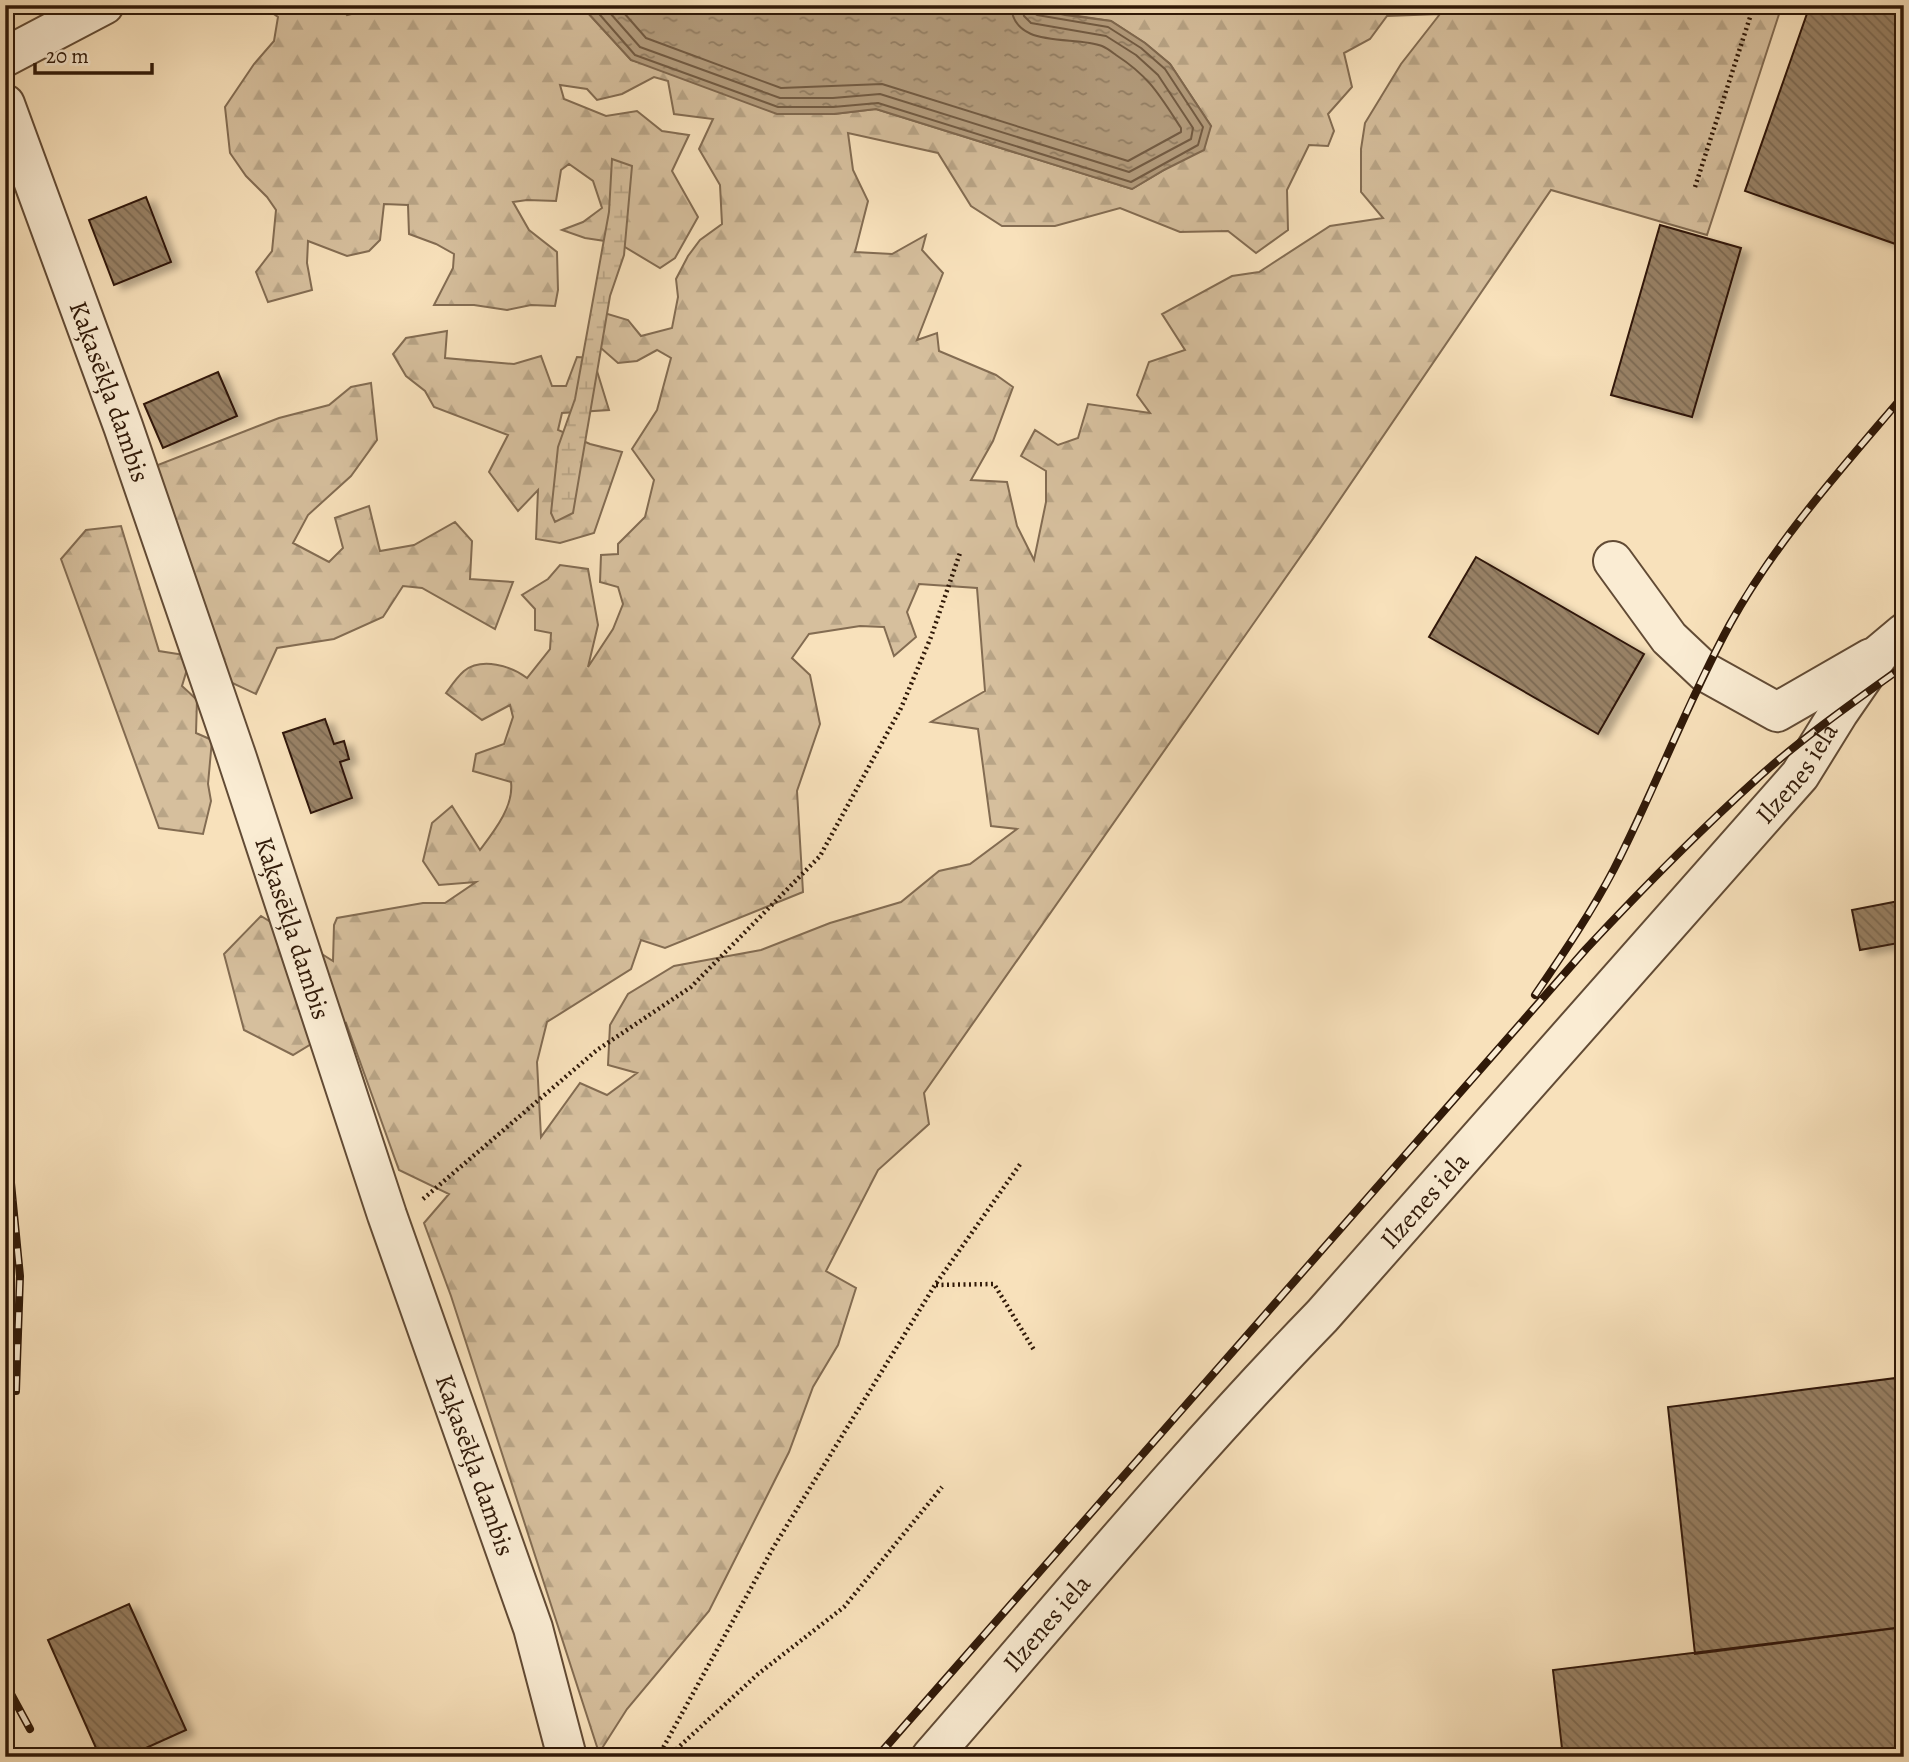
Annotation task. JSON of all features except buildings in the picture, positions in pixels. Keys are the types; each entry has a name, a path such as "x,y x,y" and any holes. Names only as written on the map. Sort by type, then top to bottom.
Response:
{"street":[{"path":"5,57 104,5"},
{"name":"Kaķasēkļa dambis","path":"5,104 123,426 233,745 387,1215 533,1628 567,1757"},
{"path":"1613,561 1669,638 1704,672 1777,712 1891,643"},
{"name":"Ilzenes iela","path":"931,1757 1158,1493 1257,1383 1322,1316 1800,775 1839,712 1891,643"}],"path":[{"path":"1695,187 1754,5"},
{"path":"387,1215 425,1198 597,1050 691,987 820,856 901,708 930,638 960,553"},
{"path":"658,1757 773,1548 935,1285 1021,1163"},
{"path":"935,1285 994,1284 1034,1350"},
{"path":"668,1757 758,1674 844,1607 942,1487"}],"green space":[{"path":"261,5 340,5 347,15 368,10 366,5 526,5 588,13 631,60 834,114 876,109 1132,189 1164,170 1211,126 1170,64 1145,43 1111,21 1065,14 1063,5 1782,5 1707,235 1551,190 1317,533 924,1093 929,1124 878,1170 826,1271 856,1288 838,1345 813,1387 789,1452 709,1611 627,1709 599,1753 451,1296 424,1223 449,1194 399,1170 346,1023 293,1055 244,1030 224,954 261,916 333,961 334,925 337,918 423,903 445,903 476,882 439,885 423,861 432,823 452,806 480,850 497,826 510,800 511,782 473,771 476,754 504,744 513,717 510,705 482,720 446,693 464,671 479,665 505,667 527,678 550,649 551,633 535,630 535,609 522,595 548,579 560,565 588,569 598,625 588,667 613,629 623,604 618,587 600,582 601,555 618,554 618,544 645,517 654,480 632,449 657,410 671,358 657,350 637,361 618,363 594,342 601,312 628,320 641,336 672,328 678,297 676,279 700,240 722,224 720,185 699,149 713,119 674,114 668,81 654,77 622,94 597,100 587,89 560,85 564,99 606,116 637,111 662,131 689,135 672,171 698,217 675,258 660,268 618,243 585,238 562,230 583,222 602,208 593,181 569,164 561,170 556,201 513,202 529,230 557,252 558,290 555,306 531,305 507,310 474,305 434,305 453,268 454,254 409,234 408,205 384,204 380,240 369,251 347,256 308,241 307,263 312,290 268,302 256,272 272,251 276,210 230,153 225,107 254,64 274,41 278,17","holes":["1440,14 1401,64 1365,123 1361,149 1361,192 1383,218 1330,226 1259,272 1232,276 1162,314 1185,350 1149,362 1137,395 1150,413 1088,404 1078,438 1058,445 1035,430 1021,456 1046,471 1046,502 1034,560 1017,526 1007,482 971,480 993,441 1013,387 996,375 939,351 937,333 917,340 943,273 922,250 926,235 892,254 855,252 868,201 853,170 848,133 938,153 971,206 1002,226 1055,226 1120,208 1180,232 1228,231 1256,253 1288,230 1287,190 1309,145 1328,146 1334,131 1328,114 1352,87 1344,53 1370,39 1387,16","919,584 977,588 985,691 931,722 978,729 991,826 1017,829 970,864 939,871 901,902 830,923 761,950 674,966 628,994 610,1025 608,1065 637,1073 607,1095 580,1083 541,1137 537,1062 547,1022 631,969 641,940 665,948 803,892 797,791 820,724 810,675 792,658 809,634 860,626 884,627 894,656 916,637 907,612"]},
{"path":"612,159 632,166 624,255 610,296 573,513 555,522 551,513 558,447 575,399 609,212"},
{"path":"447,331 445,358 514,364 541,356 552,386 566,386 577,357 593,358 609,410 562,413 558,430 590,444 622,452 594,533 560,543 536,539 538,490 518,511 489,472 508,435 434,407 425,391 406,376 393,354 406,338"},
{"path":"371,383 377,440 351,476 308,515 293,543 329,562 343,548 335,518 369,506 380,551 414,545 455,522 472,541 470,579 513,582 495,629 422,588 403,586 383,617 334,639 277,648 256,694 228,681 150,468 279,418 329,405 351,387"},
{"path":"121,526 159,651 191,656 182,686 197,700 196,733 212,740 208,784 211,801 203,834 159,828 61,559 86,530"}],"water":[{"path":"526,5 1022,5 1065,15 1111,21 1145,43 1170,64 1211,126 1204,150 1132,189 876,109 834,114 777,114 631,60 588,13"}],"railway":[{"path":"1535,995 1614,869 1700,684 1748,593 1811,505 1904,395"},
{"path":"877,1757 1586,949 1693,839 1760,776 1812,733 1904,666"},
{"path":"5,1121 20,1276 16,1391"},
{"path":"5,1683 30,1729"},
{"path":"5,1742 15,1757"}]}
